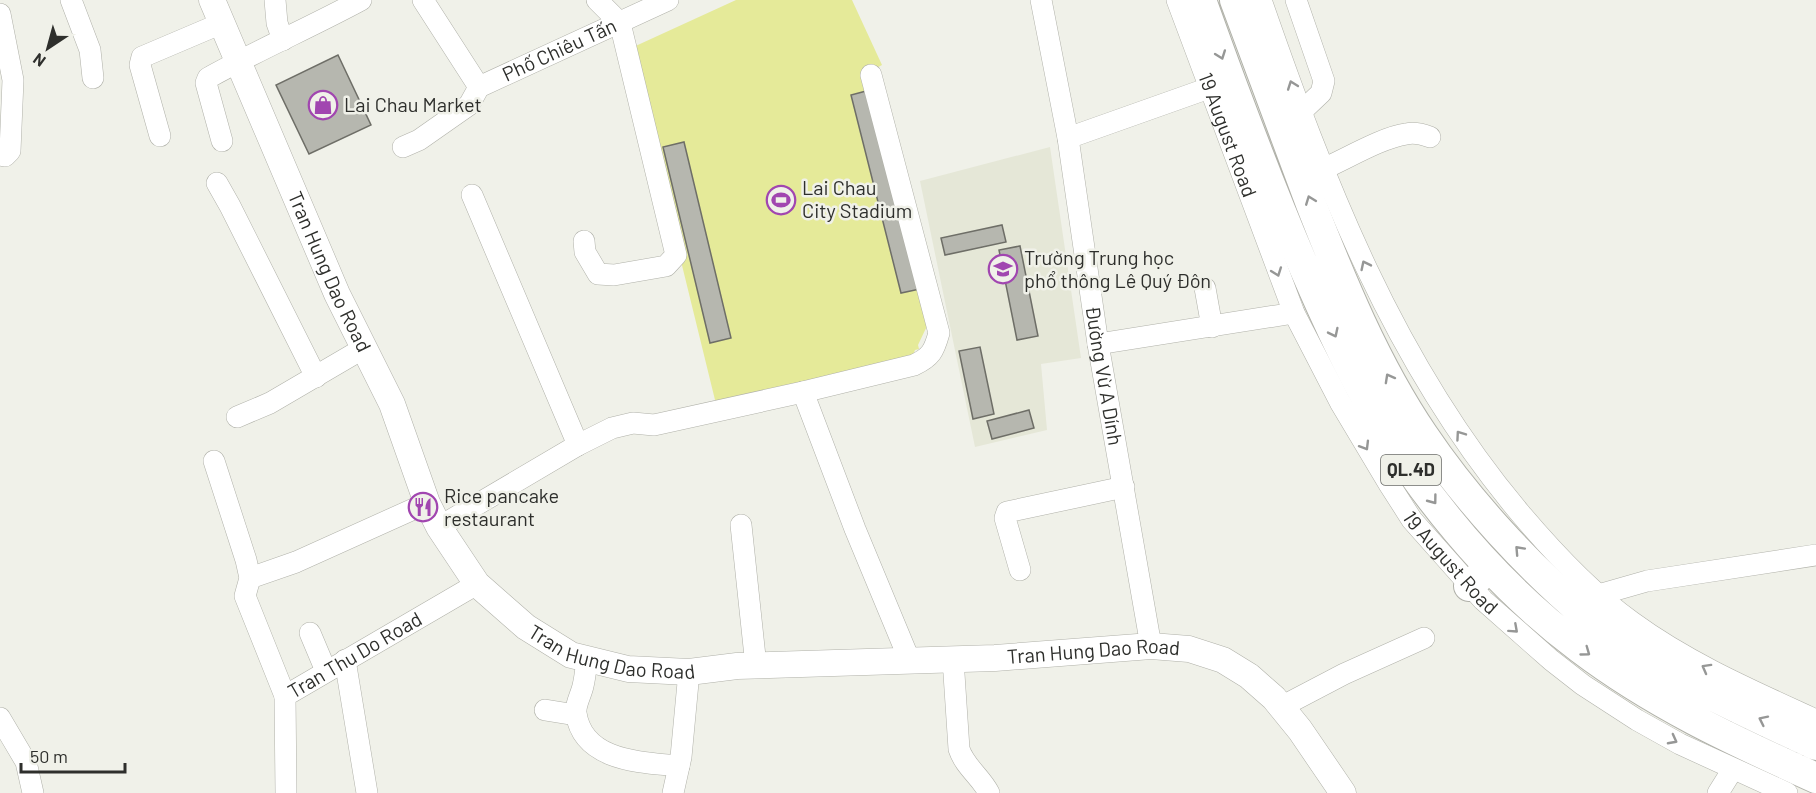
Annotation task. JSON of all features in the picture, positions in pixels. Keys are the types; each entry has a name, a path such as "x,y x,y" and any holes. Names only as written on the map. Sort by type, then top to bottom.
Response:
{"highway":[{"name":"19 August Road","path":"1201,0 1252,142 1273,225 1385,429 1445,516 1480,576 1530,606 1578,647 1625,680 1683,715 1816,778"},
{"name":"QL.4D","path":"1236,0 1278,118 1361,324 1422,434 1460,486 1526,558 1581,611 1607,631 1670,673 1816,745"}],"main road":[{"name":"Tran Hung Dao Road","path":"217,11 337,294 392,404 427,503 439,527 477,584 526,627 571,655 628,669 689,672 737,666 995,657 1151,646 1189,649 1223,660 1249,676 1281,707 1300,730 1343,793"}],"street":[{"path":"71,0 90,50 93,78"},
{"path":"275,0 283,40"},
{"path":"222,141 206,83 208,78 361,0"},
{"name":"Phố Chiêu Tấn","path":"423,0 479,87 668,0"},
{"path":"584,241 585,252 598,274 614,275 666,266 676,255 620,23 597,0"},
{"name":"Đường Vừ A Dính","path":"1041,0 1068,138 1098,344 1151,646"},
{"name":"19 August Road","path":"1178,0 1209,88 1273,225 1294,313 1340,402 1412,520 1480,576 1514,629 1583,685 1637,720 1680,744 1787,793"},
{"path":"1261,0 1323,169 1356,249 1427,384 1480,462 1533,528 1598,595 1632,622 1711,671 1816,720"},
{"path":"1296,0 1324,81 1321,93 1302,111"},
{"path":"160,136 140,65 142,57 217,11"},
{"path":"0,14 13,80 10,151 5,156 0,155"},
{"path":"439,527 578,445 612,428 633,423 654,425 803,392 914,365 927,358 935,347 939,333 871,75"},
{"path":"403,147 419,140 469,105 479,87"},
{"path":"1068,138 1209,88"},
{"path":"1323,169 1394,137 1408,133 1420,133 1430,137"},
{"path":"217,183 316,377"},
{"path":"472,195 578,445"},
{"path":"1205,288 1212,327"},
{"path":"1098,344 1294,313"},
{"path":"237,417 270,403 364,348"},
{"path":"803,392 855,529 909,659"},
{"path":"214,460 246,560 250,578 245,596 285,696"},
{"path":"1020,570 1005,518 1007,513 1124,488"},
{"path":"250,578 296,562 427,503"},
{"path":"741,525 756,666"},
{"path":"1598,595 1647,581 1816,555"},
{"name":"Tran Thu Do Road","path":"286,793 285,696 477,584"},
{"path":"310,633 326,671"},
{"path":"1281,707 1344,674 1424,638"},
{"path":"953,658 959,749 962,760 989,793"},
{"path":"587,659 584,685 575,712 582,731 592,744 609,755 631,761 679,766"},
{"path":"345,660 367,793"},
{"path":"673,793 679,766 689,672"},
{"path":"545,710 576,715"},
{"path":"0,718 11,733 26,762 33,793"},
{"path":"1718,793 1733,769"}],"shaded area":[{"name":"Trường Trung học phổ thông Lê Quý Đôn","path":"1050,147 1081,358 1041,364 1047,430 975,447 920,181"}],"green space":[{"name":"Lai Chau City Stadium","path":"736,0 852,0 882,65 867,73 927,326 918,345 919,349 915,350 913,355 716,404 629,49"}],"building":[{"name":"Lai Chau Market","path":"338,55 371,125 309,154 276,85"},
{"path":"870,90 920,289 901,293 851,95"},
{"path":"684,142 731,338 710,343 663,147"},
{"path":"1002,225 1006,242 945,255 941,238"},
{"path":"1020,246 1038,336 1017,340 999,250"},
{"path":"980,347 994,414 973,419 959,351"},
{"path":"1029,410 1034,428 992,439 987,421"}],"place":[{"name":"Lai Chau Market","path":"323,105"},
{"name":"Lai Chau City Stadium","path":"781,200"},
{"name":"Trường Trung học phổ thông Lê Quý Đôn","path":"1003,269"},
{"name":"Rice pancake restaurant","path":"423,507"}]}
